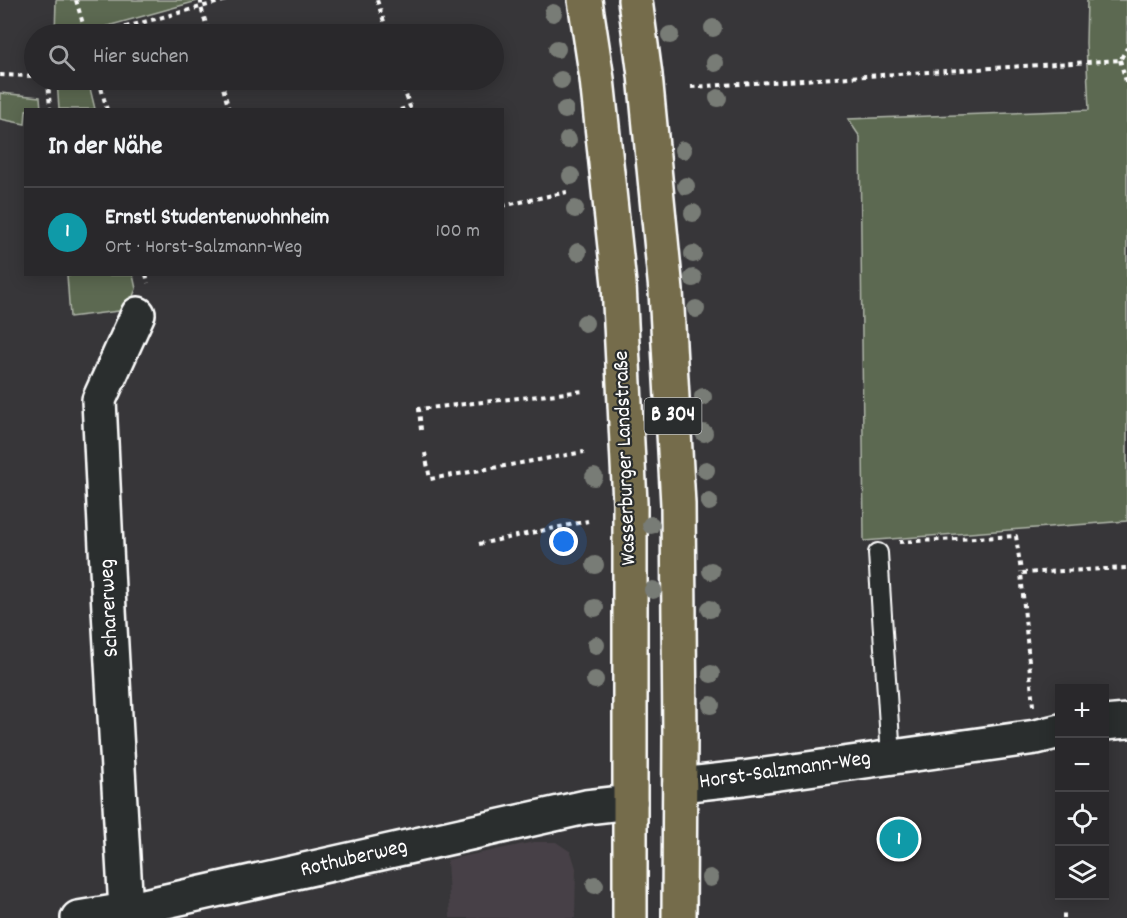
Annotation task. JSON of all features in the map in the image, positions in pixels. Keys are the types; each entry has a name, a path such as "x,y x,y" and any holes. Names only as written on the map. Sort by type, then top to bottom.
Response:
{"main road":[{"name":"Wasserburger Landstraße","path":"585,0 597,79 620,298 630,503 630,918"},
{"name":"B 304","path":"635,0 645,75 664,268 678,504 679,918"}],"street":[{"name":"Scharerweg","path":"126,910 99,400 138,314"},
{"path":"1109,723 1127,721"},
{"name":"Horst-Salzmann-Weg","path":"680,785 1048,734"},
{"name":"Rothuberweg","path":"78,918 126,910 586,807 630,802"}],"lane":[{"name":"Horst-Salzmann-Weg","path":"878,553 891,757"}],"path":[{"path":"76,0 83,24"},
{"path":"201,0 206,24"},
{"path":"138,24 227,0"},
{"path":"377,0 385,24"},
{"path":"1127,48 1120,60 1127,85"},
{"path":"691,87 1120,60"},
{"path":"0,75 24,76"},
{"path":"49,90 50,108"},
{"path":"102,90 106,108"},
{"path":"224,90 228,108"},
{"path":"404,90 410,107 407,108"},
{"path":"504,206 567,192"},
{"path":"421,430 419,409 584,391"},
{"path":"425,453 430,479 584,452"},
{"path":"479,544 588,521"},
{"path":"878,553 878,544 1016,536 1048,734"},
{"path":"1021,573 1127,568"}],"shaded area":[{"path":"534,842 556,842 571,852 576,868 575,918 450,918 447,860"}],"green space":[{"path":"56,0 201,0 115,24 55,24"},
{"path":"1087,0 1127,0 1127,521 864,541 860,137 848,119 1089,110"},
{"path":"58,90 90,90 95,108 59,108"},
{"path":"0,93 40,97 41,108 24,108 24,124 0,119"},
{"path":"67,276 133,276 136,289 127,310 70,317"}],"place":[{"name":"Ernstl Studentenwohnheim","path":"899,839"}]}
